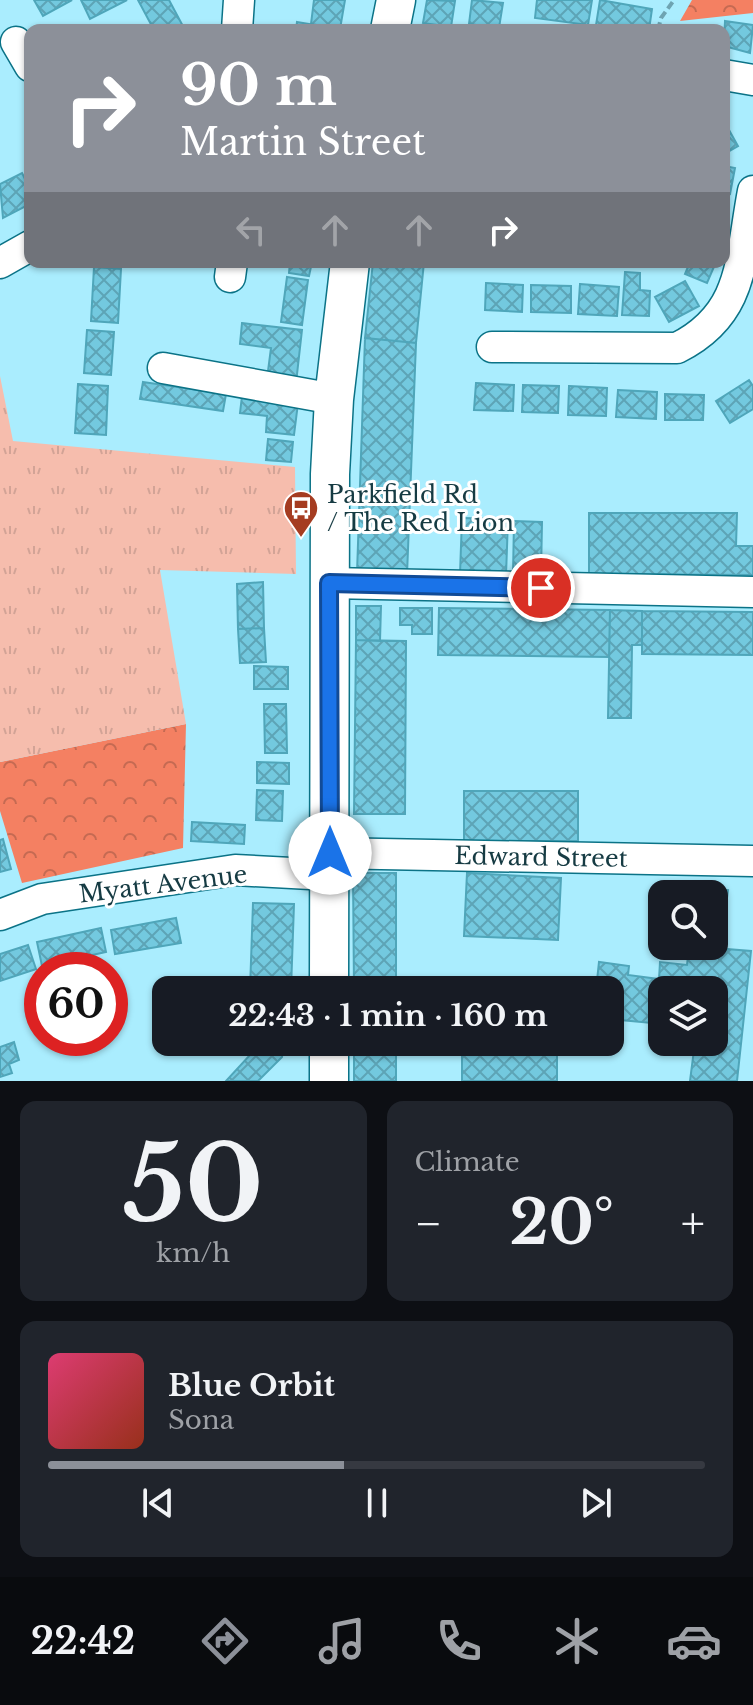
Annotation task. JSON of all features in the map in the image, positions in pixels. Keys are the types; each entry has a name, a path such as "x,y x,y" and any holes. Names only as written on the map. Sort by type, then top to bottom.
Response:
{"main road":[{"path":"391,24 396,0"},
{"path":"329,976 329,583 334,399 349,268"},
{"path":"329,1056 329,1081"}],"street":[{"path":"237,24 239,0"},
{"path":"730,76 753,80"},
{"path":"492,347 677,348 703,335 732,298 753,191"},
{"path":"0,263 24,249"},
{"path":"163,368 334,399"},
{"path":"329,583 753,592"},
{"name":"Edward Street","path":"329,864 753,861"},
{"name":"Myatt Avenue","path":"0,915 42,899 235,870 329,864"}],"path":[{"path":"660,24 674,0"}],"green space":[{"path":"692,0 753,0 753,13 680,21"},
{"path":"0,376 13,441 295,467 296,574 160,570 186,724 0,762"},
{"path":"186,724 183,848 22,883 0,811 0,762"}],"building":[{"path":"34,0 72,0 43,16"},
{"path":"81,0 127,0 90,19"},
{"path":"138,0 169,0 182,24 151,24"},
{"path":"314,0 345,0 341,24 311,24"},
{"path":"427,0 455,1 451,24 423,23"},
{"path":"472,0 503,3 500,24 469,24"},
{"path":"537,0 592,0 588,24 535,18"},
{"path":"600,0 652,9 650,24 596,24"},
{"path":"725,21 753,25 750,53 730,48 730,24 725,24"},
{"path":"730,132 738,146 730,151"},
{"path":"730,167 735,168 730,194"},
{"path":"22,173 24,177 24,207 3,218 0,184"},
{"path":"94,268 121,269 118,323 91,321"},
{"path":"289,268 311,268 309,276 289,273"},
{"path":"372,268 423,268 416,343 365,338"},
{"path":"688,268 713,268 707,283 685,274"},
{"path":"625,272 640,273 640,290 650,291 649,316 622,315"},
{"path":"287,277 308,280 302,325 281,322"},
{"path":"685,281 699,306 669,322 655,297"},
{"path":"486,283 523,285 522,312 485,310"},
{"path":"580,284 619,287 617,316 578,314"},
{"path":"531,285 571,286 571,313 531,312"},
{"path":"242,323 302,330 296,383 267,379 271,348 240,344"},
{"path":"87,330 114,332 111,375 84,373"},
{"path":"365,338 416,343 407,575 357,573"},
{"path":"749,380 753,386 753,409 730,423 716,401"},
{"path":"143,382 226,394 223,411 140,399"},
{"path":"476,383 514,385 513,411 474,410"},
{"path":"78,384 108,386 106,435 75,433"},
{"path":"523,385 559,386 558,413 522,412"},
{"path":"569,386 607,388 606,416 568,415"},
{"path":"618,390 657,392 656,419 616,417"},
{"path":"665,394 704,395 703,420 665,420"},
{"path":"242,396 298,403 294,435 266,432 267,416 240,413"},
{"path":"268,439 293,442 291,462 266,460"},
{"path":"589,513 737,513 736,546 753,546 753,575 589,574"},
{"path":"462,518 508,519 506,576 460,574"},
{"path":"514,521 542,522 541,575 513,575"},
{"path":"263,582 264,628 238,629 237,584"},
{"path":"356,606 381,606 380,641 356,640"},
{"path":"400,608 432,608 432,634 412,634 412,625 400,625"},
{"path":"439,608 610,610 609,657 438,655"},
{"path":"610,610 642,611 642,645 632,645 631,718 608,718"},
{"path":"642,611 753,612 753,655 642,654"},
{"path":"264,628 266,662 240,663 238,629"},
{"path":"356,640 406,641 405,814 354,814"},
{"path":"254,666 288,667 288,689 254,689"},
{"path":"264,704 286,704 287,753 265,753"},
{"path":"257,762 289,763 289,784 257,783"},
{"path":"257,790 283,791 282,821 256,820"},
{"path":"464,791 578,791 578,841 464,841"},
{"path":"192,822 245,825 244,844 191,841"},
{"path":"3,839 11,869 0,872 0,840"},
{"path":"353,873 396,873 396,976 354,976"},
{"path":"467,873 561,878 558,940 464,936"},
{"path":"253,903 294,904 291,976 250,976"},
{"path":"176,918 181,943 115,952 111,930"},
{"path":"101,928 106,952 39,952 37,942"},
{"path":"28,945 30,952 24,952 24,973 0,981 0,954"},
{"path":"728,949 751,951 737,1081 690,1081 693,1056 728,1056 728,976 659,976 660,962 687,965 688,960 728,960"},
{"path":"599,962 629,966 628,975 648,978 648,1023 624,1020 624,976 598,976"},
{"path":"14,1042 19,1060 9,1064 12,1073 0,1077 0,1047"},
{"path":"249,1056 282,1056 258,1081 226,1081"},
{"path":"354,1056 396,1056 396,1081 354,1081"},
{"path":"462,1056 557,1056 557,1081 462,1081"}],"place":[{"name":"Parkfield Rd / The Red Lion","path":"301,539"}],"route":[{"path":"330,853 329,583 541,588"}]}
